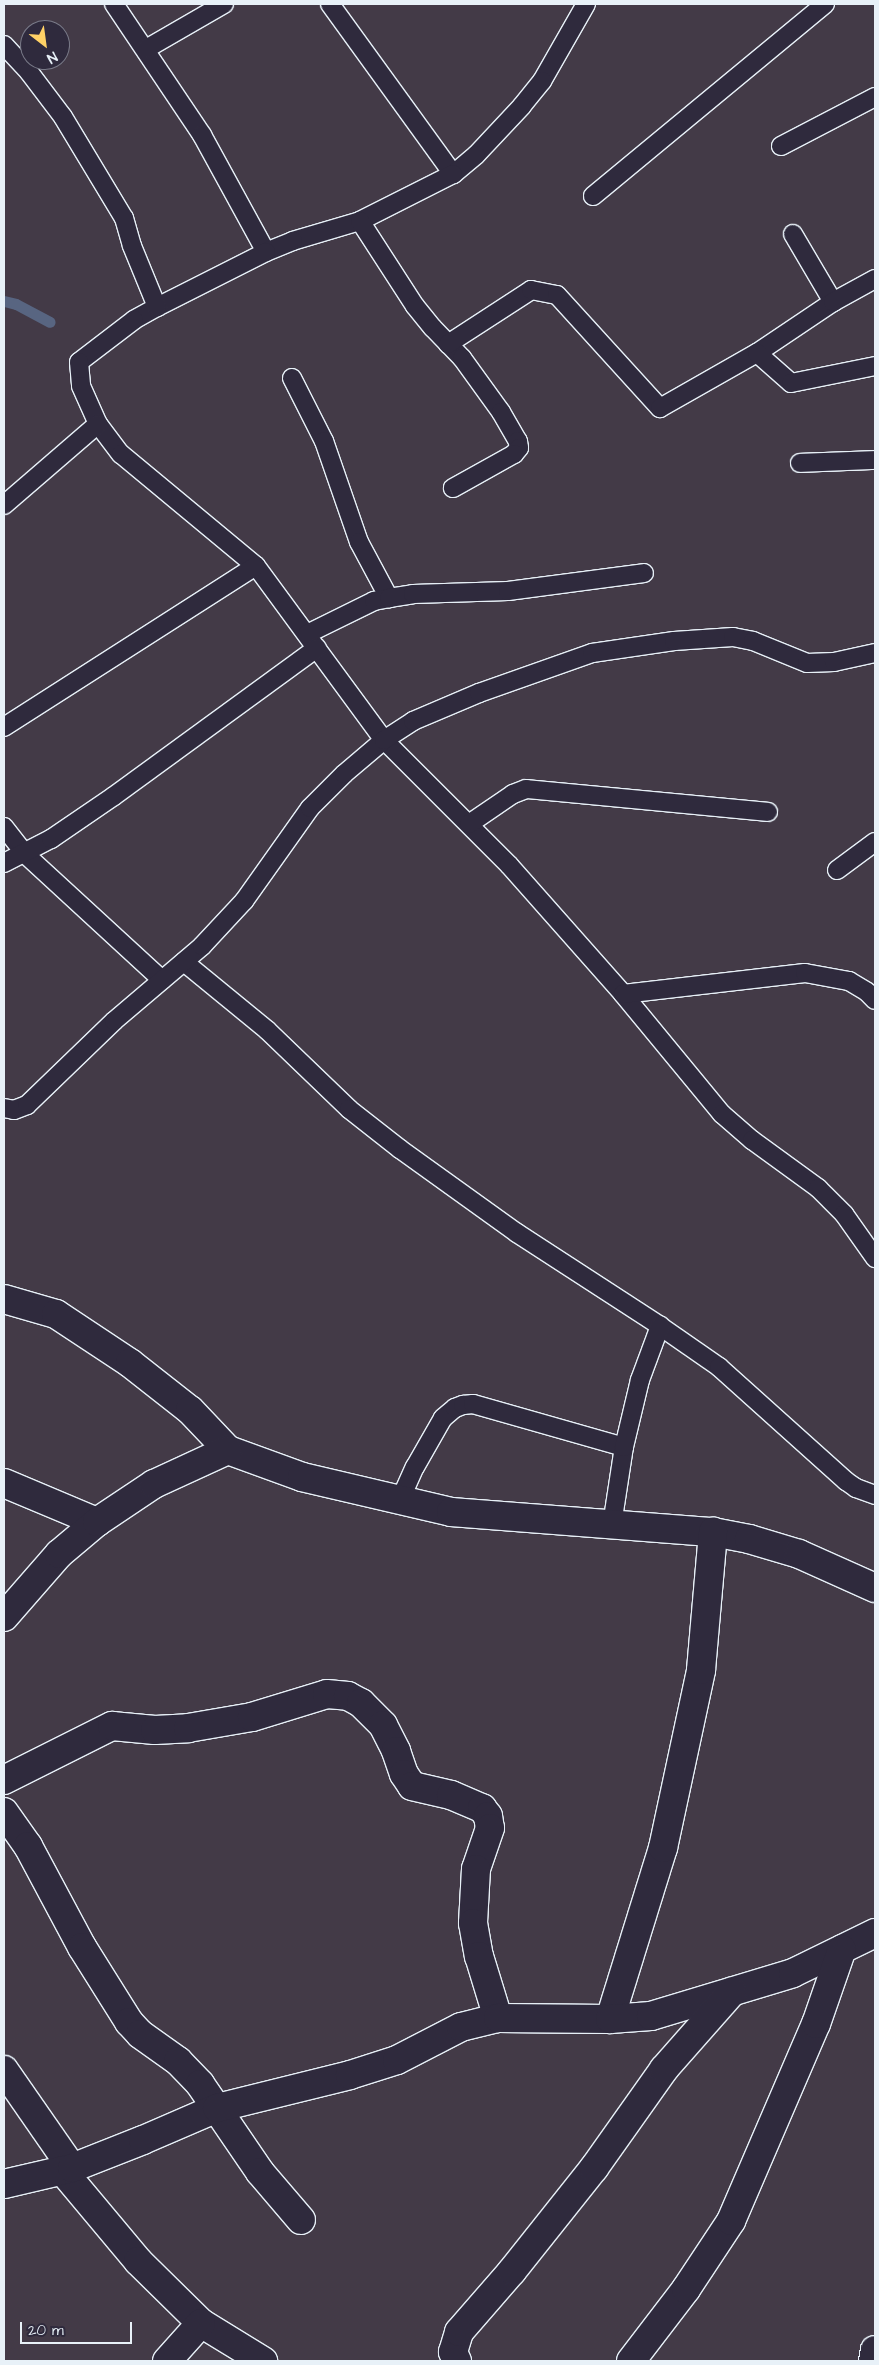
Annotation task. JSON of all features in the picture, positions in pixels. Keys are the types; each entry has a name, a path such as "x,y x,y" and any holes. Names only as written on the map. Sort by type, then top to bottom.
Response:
{"street":[{"path":"4,1299 56,1314 130,1363 190,1410 228,1450 302,1477 451,1512 713,1532 749,1539 800,1554 875,1588"},
{"path":"4,1617 59,1554 97,1522 154,1484 228,1450"},
{"path":"4,1483 40,1496 97,1522"},
{"path":"610,2019 663,1848 701,1670 713,1532"},
{"path":"4,1780 112,1726 155,1730 188,1728 252,1717 328,1694 348,1696 361,1703 383,1725 407,1781 412,1786 451,1795 482,1808 488,1816 490,1828 476,1869 473,1922 479,1956 498,2018"},
{"path":"4,1812 28,1846 82,1947 129,2022 140,2034 178,2061 200,2084 260,2172 301,2220"},
{"path":"4,2184 67,2169 143,2140 217,2108 350,2075 397,2060 462,2027 498,2018 610,2019 652,2016 793,1973 875,1933"},
{"path":"631,2361 686,2289 731,2221 816,2024 842,1949"},
{"path":"456,2361 452,2352 460,2332 512,2271 594,2168 664,2070 732,1992"},
{"path":"4,2070 67,2169 138,2261 200,2323 263,2361"},
{"path":"167,2361 200,2323"},
{"path":"873,2361 875,2350"}],"lane":[{"path":"114,4 202,135 266,252"},
{"path":"146,49 224,4"},
{"path":"330,4 453,174"},
{"path":"586,4 542,81 522,106 476,155 453,174 360,222 293,241 266,252 157,307 127,325 79,362 81,386 98,424 122,454 256,566 384,740 509,865 624,994 722,1114 752,1140 818,1188 844,1214 875,1257"},
{"path":"593,196 825,4"},
{"path":"7,55 63,117 124,218 132,246 157,307"},
{"path":"781,146 875,97"},
{"path":"360,222 415,306 462,358 502,412 519,445 514,454 453,488"},
{"path":"794,234 833,302"},
{"path":"448,344 530,290 557,295 660,408 757,353 833,302 875,279"},
{"path":"757,353 791,383 875,366"},
{"path":"292,378 324,441 359,542 389,598"},
{"path":"4,505 98,424"},
{"path":"800,463 875,460"},
{"path":"4,727 256,566"},
{"path":"4,863 25,854 51,839 144,775 312,641 374,601 413,594 508,591 644,573"},
{"path":"4,1108 14,1110 27,1105 96,1036 184,962 244,901 310,808 344,774 384,740 413,721 479,693 592,653 674,640 734,637 753,641 807,663 834,662 875,653"},
{"path":"469,824 514,794 526,789 768,812"},
{"path":"4,827 25,854 162,980"},
{"path":"837,870 875,842"},
{"path":"184,962 267,1030 349,1109 400,1149 517,1233 660,1326 719,1367 846,1481 856,1488 875,1495"},
{"path":"624,994 805,973 849,981 867,992 875,1000"},
{"path":"612,1525 624,1447 640,1380 660,1326"},
{"path":"400,1500 415,1467 443,1418 455,1408 463,1405 473,1404 624,1447"}],"waterway":[{"path":"4,301 16,304 50,322"}]}
